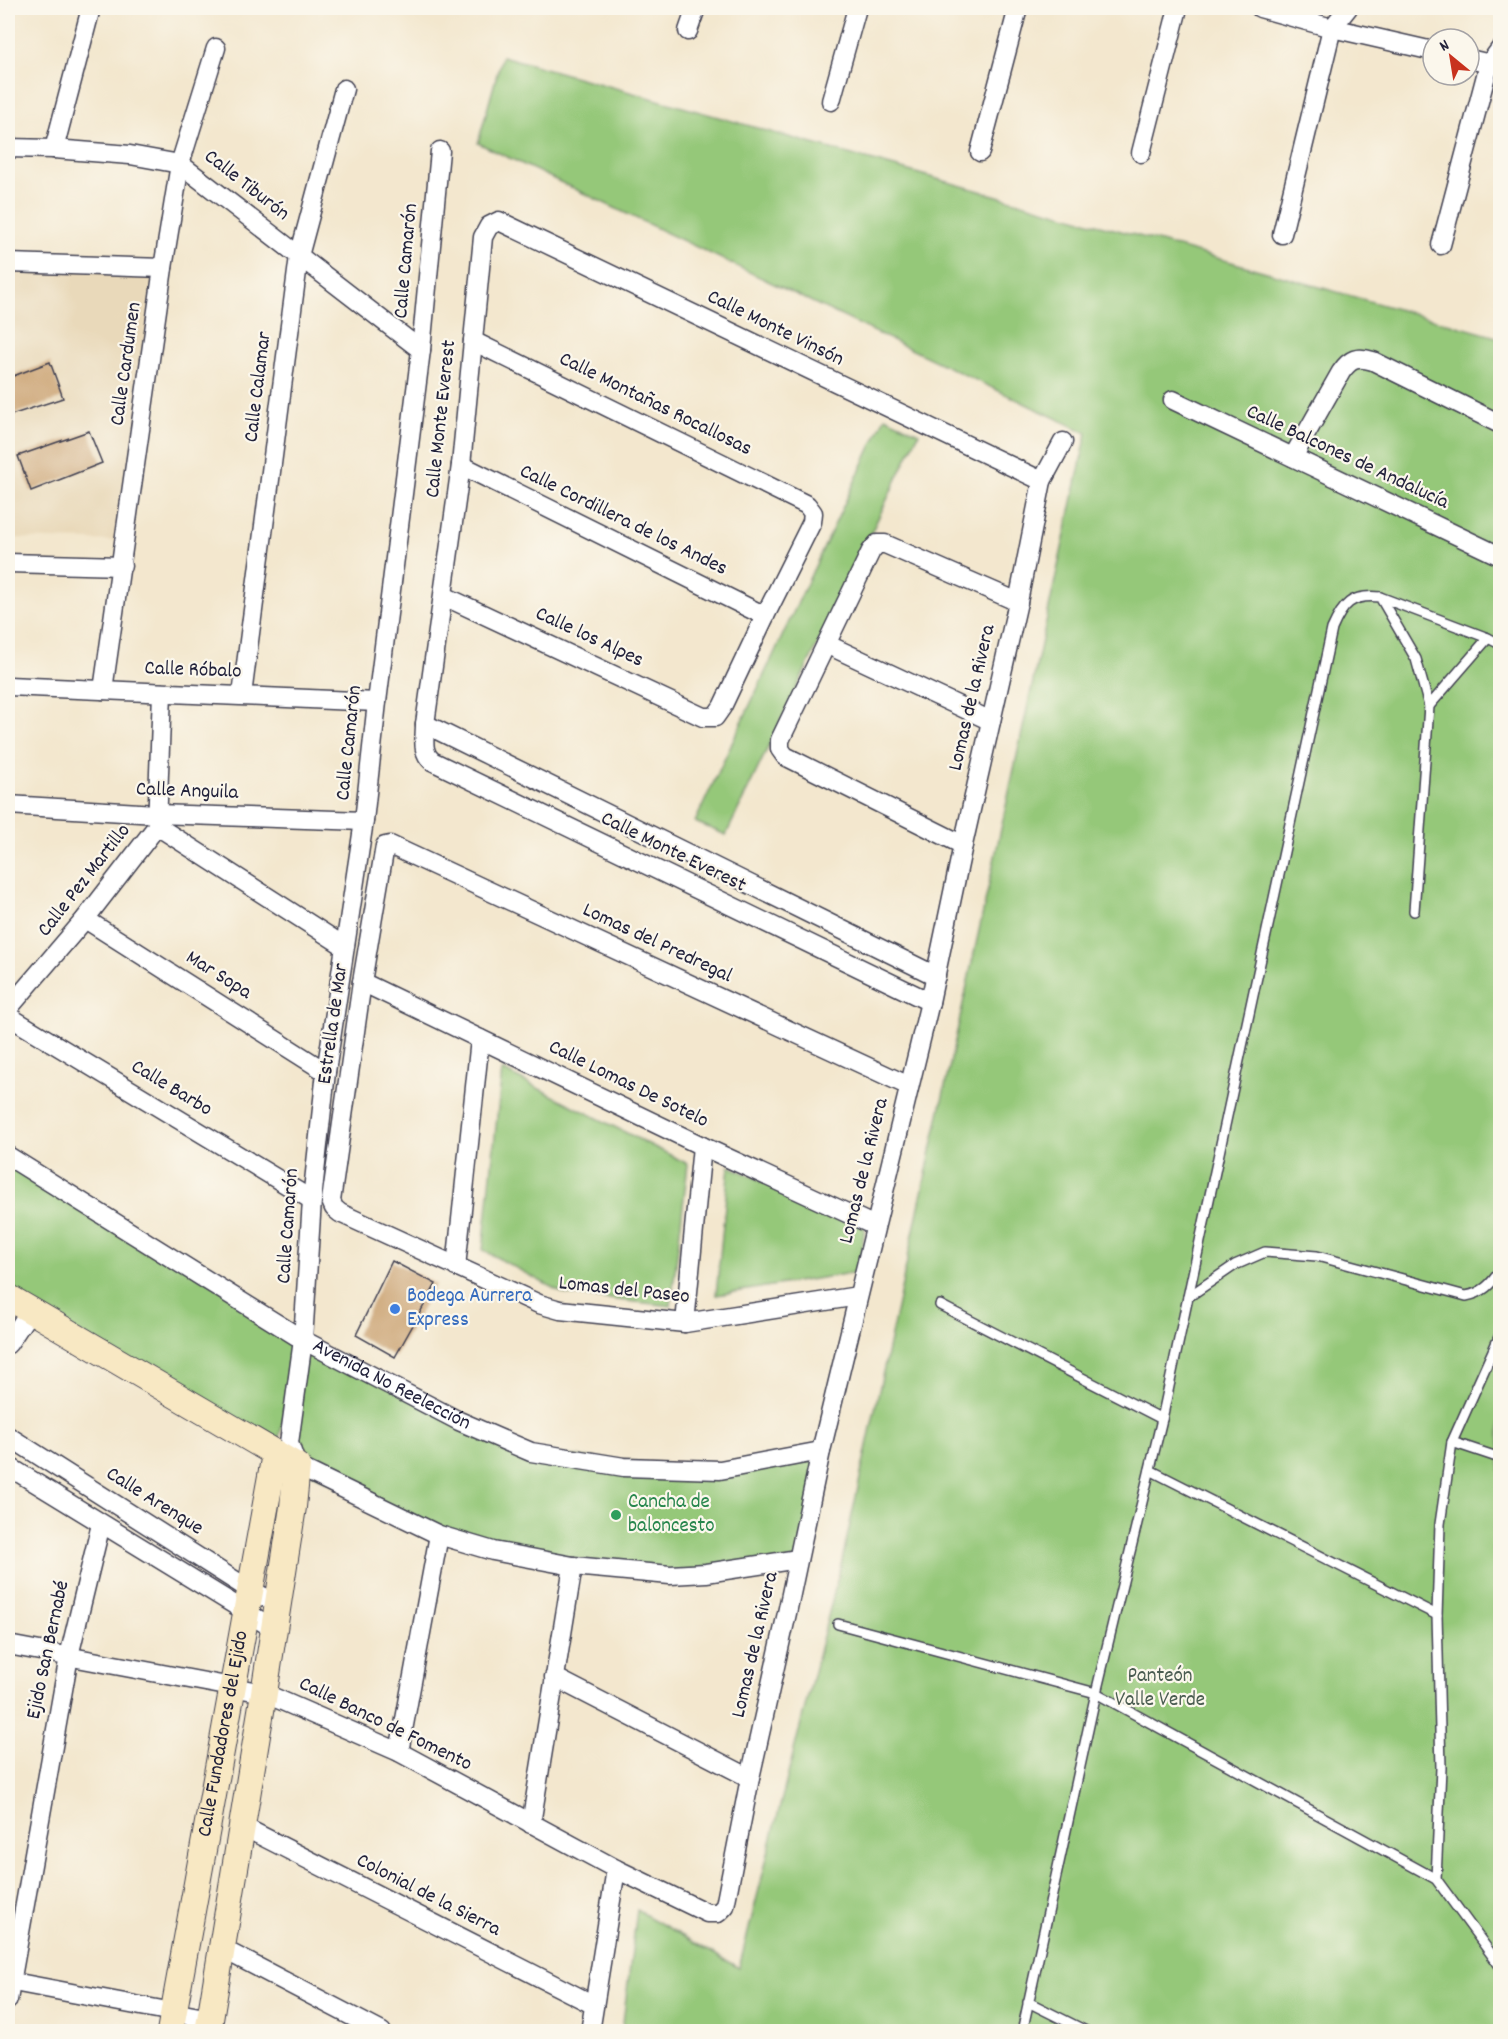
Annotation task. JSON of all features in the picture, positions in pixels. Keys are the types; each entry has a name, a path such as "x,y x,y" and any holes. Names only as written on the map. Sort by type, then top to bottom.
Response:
{"street":[{"path":"54,149 91,8"},
{"path":"688,31 696,8"},
{"path":"831,101 857,8"},
{"path":"981,152 1018,8"},
{"path":"1141,153 1178,8"},
{"path":"1260,8 1332,28 1421,48"},
{"path":"1282,234 1332,28 1348,8"},
{"name":"Calle Cardumen","path":"103,690 180,164 216,48"},
{"path":"1441,245 1500,49"},
{"name":"Calle Calamar","path":"242,695 299,256 344,88"},
{"name":"Calle Tiburón","path":"8,148 130,155 180,164 421,350"},
{"name":"Calle Camarón","path":"303,1340 312,1200 326,1071 364,821 421,350 440,151"},
{"name":"Calle Monte Vinsón","path":"489,226 499,221 1042,481"},
{"name":"Calle Monte Everest","path":"489,226 483,237 461,465 425,724 426,757 930,1002"},
{"path":"8,262 163,268"},
{"name":"Calle Montañas Rocallosas","path":"473,340 807,505 813,513 812,522 765,616"},
{"path":"1293,457 1341,372 1355,358 1372,361 1500,424"},
{"name":"Calle Balcones de Andalucía","path":"1173,400 1500,556"},
{"name":"Lomas de la Rivera","path":"718,1913 724,1906 821,1451 936,976 1018,602 1042,481 1063,442"},
{"name":"Calle Cordillera de los Andes","path":"461,465 765,616"},
{"path":"963,845 785,756 780,749 780,741 871,551 877,544 885,544 1018,602"},
{"path":"8,563 122,566"},
{"name":"Calle los Alpes","path":"444,596 703,717 715,717 722,707 765,616"},
{"path":"826,644 991,721"},
{"name":"Calle Róbalo","path":"8,686 377,702"},
{"name":"Calle Pez Martillo","path":"8,1010 85,919 157,820 162,693"},
{"name":"Calle Monte Everest","path":"425,724 936,976"},
{"path":"8,821 14,806"},
{"name":"Calle Anguila","path":"14,806 157,820 364,821"},
{"path":"157,820 344,946"},
{"name":"Lomas del Predregal","path":"384,846 390,845 909,1086"},
{"name":"Estrella de Mar","path":"334,1208 332,1201 362,982 384,846"},
{"name":"Mar Sopa","path":"85,919 326,1071"},
{"name":"Calle Lomas De Sotelo","path":"362,982 702,1146 875,1226"},
{"name":"Calle Barbo","path":"8,1016 312,1200"},
{"path":"456,1267 480,1039"},
{"path":"684,1323 702,1146"},
{"name":"Avenida No Reelección","path":"8,1156 303,1340 459,1421 531,1452 624,1467 720,1470 821,1451"},
{"name":"Lomas del Paseo","path":"334,1208 456,1267 539,1304 560,1310 684,1323 858,1296"},
{"path":"8,1297 287,1454 439,1535 493,1551 573,1566 670,1575 706,1573 798,1559"},
{"path":"8,1344 30,1311"},
{"name":"Calle Fundadores del Ejido","path":"209,2025 278,1604 287,1454 303,1340"},
{"name":"Calle Arenque","path":"8,1436 248,1602 274,1629"},
{"name":"Calle Fundadores del Ejido","path":"172,2022 248,1602 287,1454"},
{"name":"Calle Arenque","path":"8,1466 101,1524 248,1602 278,1604"},
{"name":"Ejido San Bernabé","path":"8,1988 69,1656 101,1524"},
{"path":"399,1752 439,1535"},
{"path":"531,1824 573,1566"},
{"name":"Calle Banco de Fomento","path":"8,1645 264,1693 399,1752 616,1869 707,1913 718,1913"},
{"path":"554,1677 750,1778"},
{"name":"Colonial de la Sierra","path":"242,1827 594,2005"},
{"path":"590,2031 616,1869"},
{"path":"221,1948 382,2031"},
{"path":"8,1988 172,2022 209,2025"}],"lane":[{"path":"1022,2031 1096,1693 1162,1419 1332,629 1339,614 1348,603 1365,595 1380,597 1500,644"},
{"path":"1380,597 1416,659 1429,706 1414,911"},
{"path":"1429,706 1488,638"},
{"path":"1188,1297 1235,1265 1265,1252 1317,1256 1466,1296 1478,1294 1490,1285 1500,1271"},
{"path":"940,1305 1162,1419"},
{"path":"1436,1879 1441,1768 1437,1615 1440,1524 1452,1442 1500,1335"},
{"path":"1452,1442 1500,1458"},
{"path":"1150,1470 1437,1615"},
{"path":"838,1624 1096,1693 1436,1879 1500,1966"},
{"path":"1028,2002 1088,2031"}],"shaded area":[{"path":"8,266 156,270 124,541 8,538"}],"green space":[{"name":"Panteón Valle Verde","path":"502,56 1500,338 1500,2031 622,2031 637,1910 739,1968 842,1561 1087,433 478,143"},
{"path":"885,417 919,433 726,835 695,822"},
{"path":"502,1070 688,1164 671,1306 564,1294 483,1250"},
{"path":"8,1156 303,1340 531,1452 720,1470 821,1451 798,1559 670,1575 439,1535 297,1466 301,1348 275,1454 8,1297"},
{"path":"729,1166 865,1227 858,1272 716,1295"}],"building":[{"path":"50,362 63,398 8,416 8,378"},
{"path":"89,431 102,463 31,491 18,456"},
{"name":"Bodega Aurrera Express","path":"392,1261 436,1284 395,1357 356,1335"}],"place":[{"name":"Bodega Aurrera Express","path":"395,1309"},
{"name":"Cancha de baloncesto","path":"616,1515"}]}
